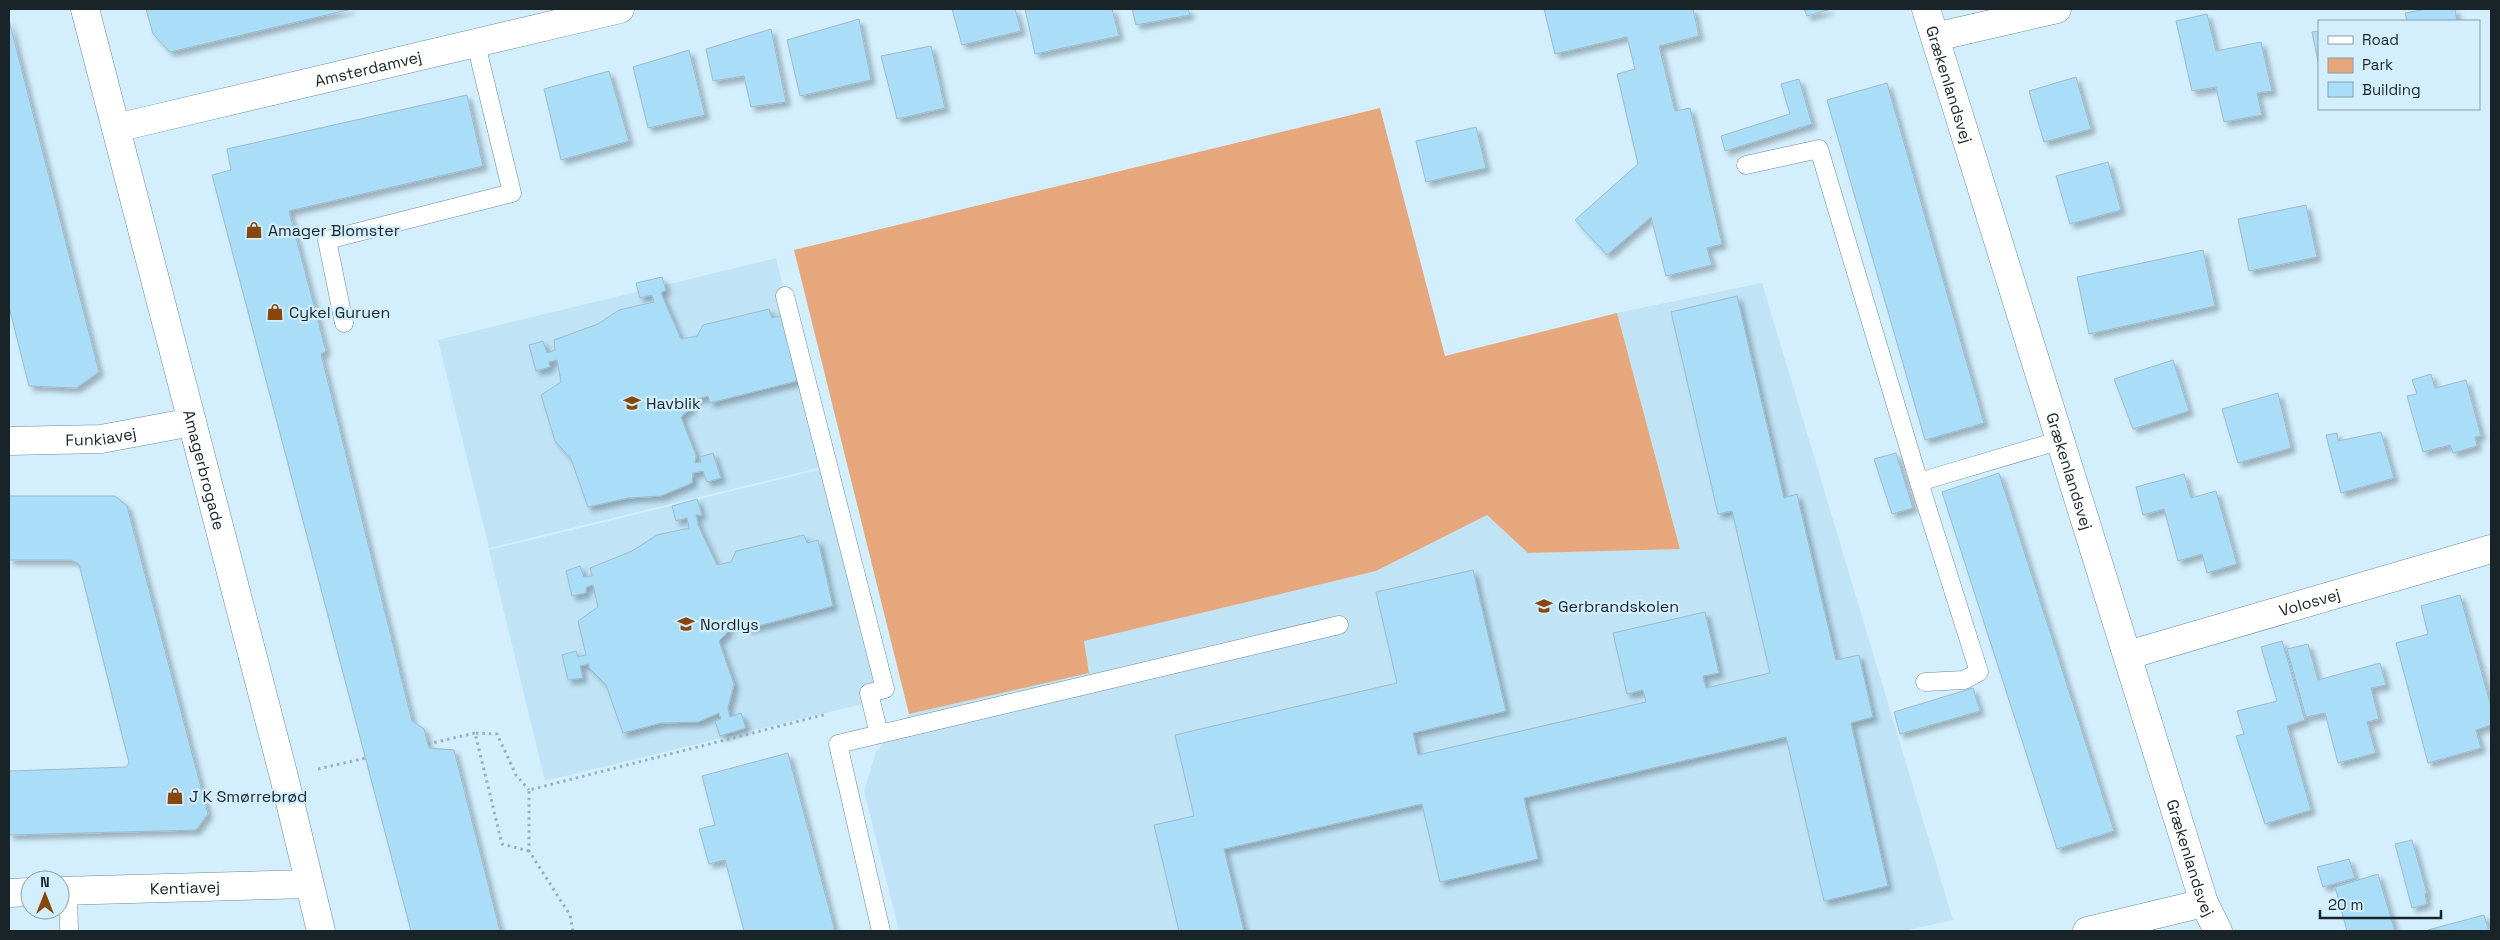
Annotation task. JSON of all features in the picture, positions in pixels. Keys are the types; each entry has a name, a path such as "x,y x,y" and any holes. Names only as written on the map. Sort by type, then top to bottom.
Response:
{"street":[{"name":"Amagerbrogade","path":"85,9 284,777 321,931"},
{"name":"Amsterdamvej","path":"116,128 620,9"},
{"name":"Grækenlandsvej","path":"1926,9 2204,903 2218,931"},
{"path":"1935,37 2058,9"},
{"name":"Funkiavej","path":"9,441 101,439 192,422"},
{"name":"Volosvej","path":"2128,655 2491,549"},
{"name":"Kentiavej","path":"70,891 309,884"},
{"path":"2087,931 2204,903"}],"lane":[{"path":"344,323 327,240 512,192 476,44"},
{"path":"1746,165 1819,149 1919,482 1979,672 1964,680 1925,682"},
{"path":"786,296 885,689 869,693 879,734"},
{"path":"1919,482 2061,440"},
{"path":"881,931 838,744 1340,625"}],"path":[{"path":"530,790 871,703"},
{"path":"475,733 502,844 529,852"},
{"path":"428,744 475,733 497,734 516,775 530,790 529,852 570,916 573,931"},
{"path":"284,777 366,758"}],"shaded area":[{"name":"Havblik","path":"776,258 827,466 489,548 438,340"},
{"name":"Gerbrandskolen","path":"1762,283 1953,920 1903,931 899,931 864,791 876,752 909,714 1089,673 1083,641 1376,571 1487,515 1528,553 1680,548 1617,313"},
{"name":"Nordlys","path":"827,468 883,699 545,781 489,550"}],"green space":[{"path":"1380,108 1445,356 1617,313 1680,549 1528,553 1487,515 1376,571 1084,641 1089,673 909,714 794,250"}],"building":[{"path":"146,9 352,9 170,52 153,34"},
{"path":"952,9 1015,9 1021,31 962,45"},
{"path":"1025,9 1112,9 1119,36 1035,54"},
{"path":"1132,9 1188,9 1190,15 1136,25"},
{"path":"1544,9 1693,9 1699,36 1659,46 1675,111 1690,108 1722,244 1707,248 1712,265 1666,276 1651,217 1607,255 1575,220 1638,164 1617,74 1635,69 1627,37 1555,54"},
{"path":"1804,9 1831,9 1807,16"},
{"path":"2427,9 2455,9 2457,20 2407,20 2405,13"},
{"path":"2207,14 2216,51 2261,42 2272,91 2257,93 2262,115 2224,122 2216,87 2192,91 2176,21"},
{"path":"859,19 871,80 800,96 787,40"},
{"path":"9,20 99,372 76,388 29,386 9,307"},
{"path":"771,29 786,102 751,107 744,76 713,81 706,49"},
{"path":"2318,31 2318,61 2312,32"},
{"path":"931,46 945,108 897,119 881,56"},
{"path":"689,50 705,115 648,128 633,67"},
{"path":"609,71 629,141 561,160 544,89"},
{"path":"2076,77 2091,129 2044,142 2029,91"},
{"path":"1799,79 1812,124 1725,151 1721,136 1790,114 1781,84"},
{"path":"1887,83 1984,423 1925,440 1827,100"},
{"path":"467,95 483,166 289,211 326,351 321,354 412,721 424,729 429,748 454,750 500,931 411,931 212,175 231,170 227,149"},
{"path":"1476,127 1486,168 1426,182 1416,141"},
{"path":"2108,162 2121,210 2070,224 2056,176"},
{"path":"2306,205 2317,257 2249,271 2238,219"},
{"path":"2203,250 2215,306 2089,334 2077,277"},
{"path":"662,277 666,290 661,293 681,339 697,336 703,325 769,309 772,318 782,315 797,381 710,403 708,396 690,401 692,407 681,417 696,455 695,463 701,462 700,457 713,453 721,478 707,482 703,471 693,473 692,483 661,496 628,498 588,507 571,459 555,441 541,395 561,382 557,360 549,362 550,367 536,371 529,345 543,341 547,353 555,350 554,340 598,324 619,310 654,302 652,295 640,298 636,283"},
{"path":"1737,296 1784,498 1797,494 1836,660 1859,655 1873,717 1851,723 1888,886 1824,901 1786,737 1524,798 1538,859 1440,882 1422,804 1224,849 1244,931 1179,931 1154,825 1194,816 1175,735 1397,683 1376,592 1473,570 1506,711 1413,733 1418,755 1646,702 1643,690 1627,694 1613,633 1705,612 1719,673 1703,676 1706,688 1770,673 1732,511 1718,514 1671,312"},
{"path":"2173,360 2189,411 2133,429 2114,379"},
{"path":"2431,374 2435,388 2466,380 2481,436 2475,437 2477,446 2453,453 2450,445 2423,452 2407,396 2417,394 2412,380"},
{"path":"2278,393 2291,448 2238,463 2222,409"},
{"path":"2381,432 2394,478 2341,493 2326,435 2337,433 2338,441"},
{"path":"1896,453 1913,508 1892,514 1874,459"},
{"path":"1999,473 2114,831 2057,849 1942,492"},
{"path":"2184,474 2191,498 2216,491 2237,564 2207,573 2202,554 2178,561 2164,509 2143,515 2136,487"},
{"path":"9,496 115,496 127,506 208,814 196,830 9,835 9,771 126,767 129,763 79,564 71,560 9,560"},
{"path":"697,499 702,515 696,515 699,527 717,565 731,562 736,551 804,535 807,543 818,540 833,606 747,629 745,622 727,626 728,632 719,641 734,684 728,708 730,717 741,713 746,728 720,736 715,721 721,719 719,713 698,722 661,723 623,733 606,685 589,668 589,664 580,666 583,678 568,680 562,655 576,651 578,657 586,655 578,621 598,607 593,585 586,587 586,593 572,596 566,571 580,566 584,577 592,576 590,568 632,551 657,535 689,528 687,518 676,521 672,506"},
{"path":"2460,595 2491,706 2491,725 2476,730 2481,748 2428,763 2396,643 2428,634 2421,606"},
{"path":"2282,641 2305,720 2287,726 2311,810 2265,824 2236,736 2244,734 2237,711 2277,701 2261,647"},
{"path":"2308,644 2318,680 2380,663 2386,685 2371,688 2379,719 2367,722 2376,753 2338,763 2325,713 2306,717 2287,649"},
{"path":"1973,688 1980,711 1900,734 1894,712"},
{"path":"788,753 835,931 744,931 725,860 709,864 699,829 715,825 702,776"},
{"path":"2412,840 2427,893 2425,894 2427,904 2412,908 2395,844"},
{"path":"2349,859 2355,878 2323,887 2317,867"},
{"path":"2378,874 2395,931 2347,931 2335,887"},
{"path":"2484,915 2489,931 2428,930"}],"place":[{"name":"Amager Blomster","path":"254,230"},
{"name":"Cykel Guruen","path":"275,312"},
{"name":"Havblik","path":"632,403"},
{"name":"Gerbrandskolen","path":"1544,606"},
{"name":"Nordlys","path":"686,624"},
{"name":"J K Smørrebrød","path":"175,796"}]}
